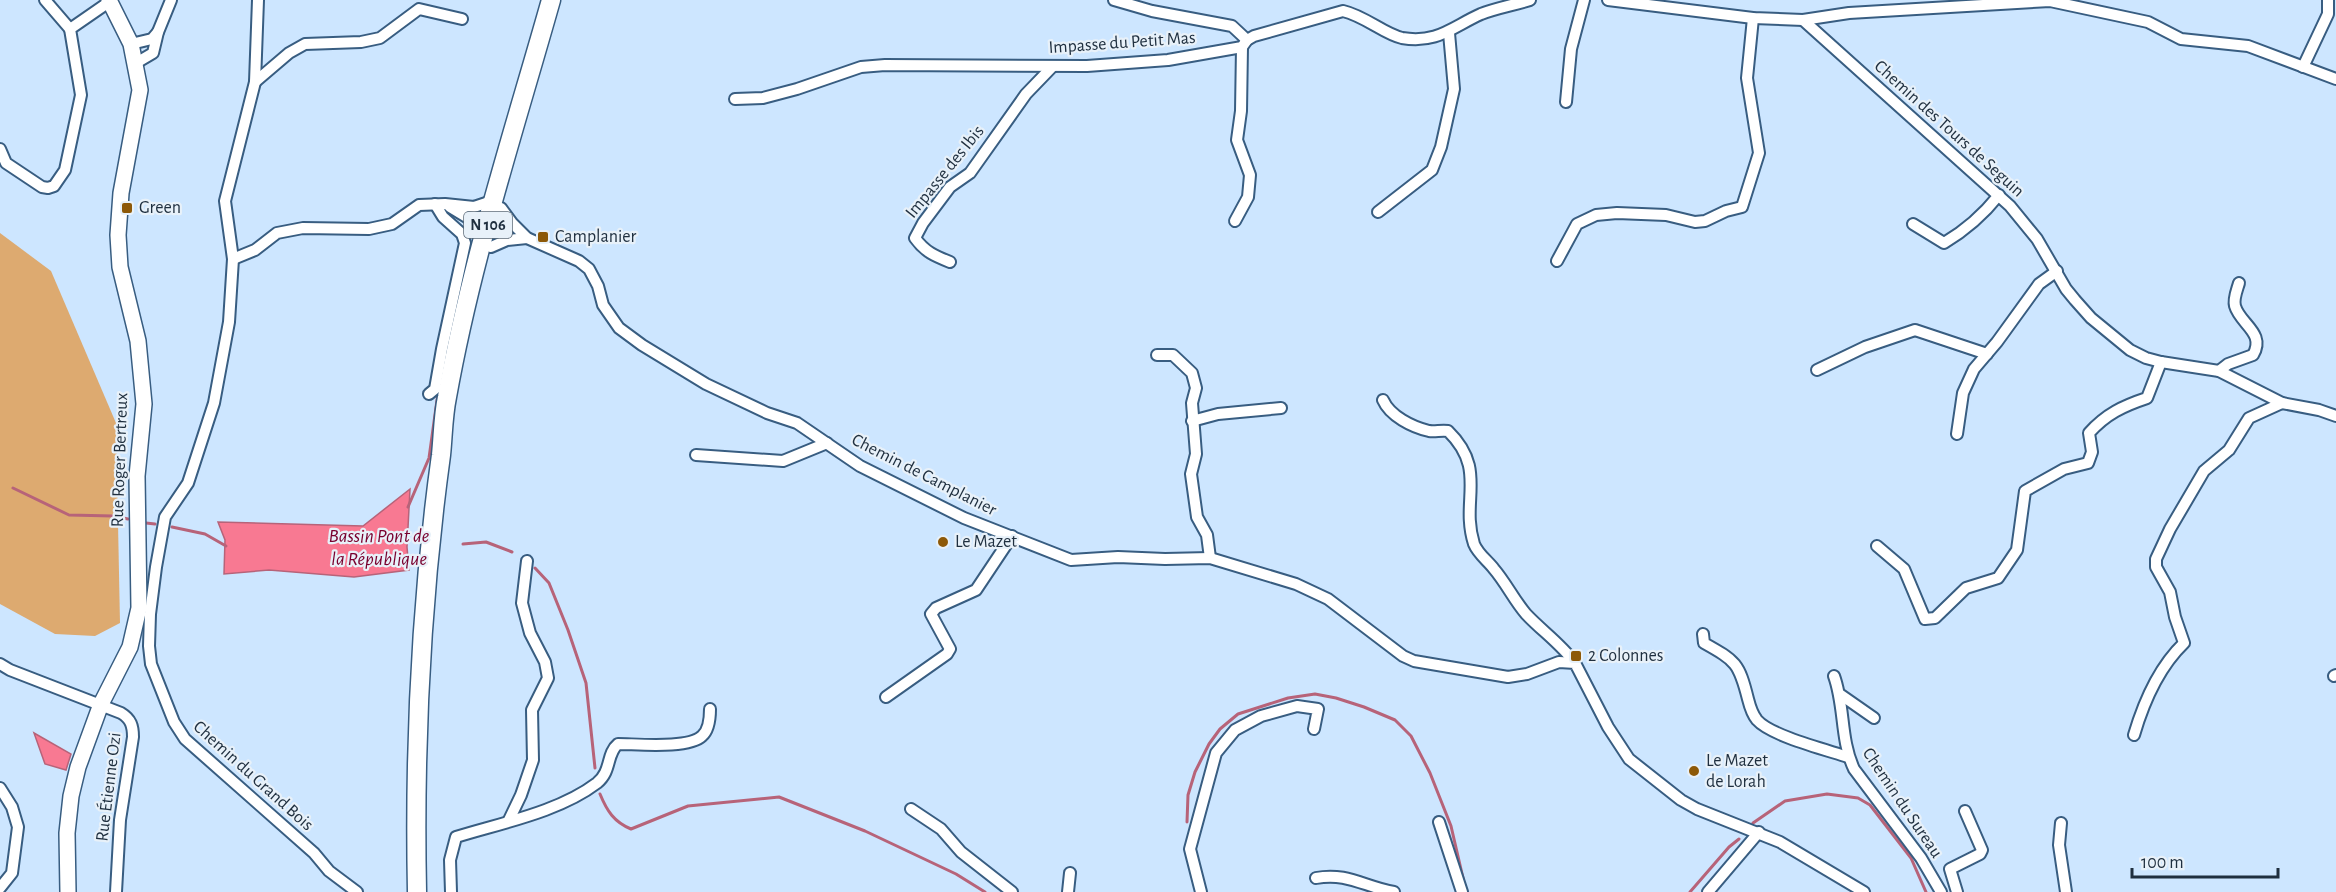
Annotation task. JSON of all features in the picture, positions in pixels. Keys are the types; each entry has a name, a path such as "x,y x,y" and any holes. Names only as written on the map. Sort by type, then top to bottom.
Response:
{"main road":[{"name":"N 106","path":"417,892 416,816 428,567 441,453 488,240 552,0"},
{"name":"N 106","path":"498,204 563,0"},
{"name":"N 106","path":"416,816 422,845 426,892"}],"street":[{"path":"0,149 6,163 42,187 54,186 65,171 81,95 70,29 45,0"},
{"path":"136,63 153,52 158,32 171,0"},
{"name":"Chemin du Grand Bois","path":"258,0 255,82 225,201 233,259 229,322 214,403 188,483 165,517 153,584 150,657 174,722 185,740 314,853 329,871 357,892"},
{"path":"1114,0 1152,11 1232,26 1244,43 1241,111 1237,140 1250,175 1248,197 1235,221"},
{"name":"Impasse du Petit Mas","path":"735,99 763,98 861,67 885,65 1087,66 1168,60 1244,43 1254,36 1343,11 1357,15 1400,38 1427,39 1449,33 1481,14 1530,0"},
{"path":"1566,102 1571,49 1584,0"},
{"path":"1608,0 1753,18 1803,20 1849,13 2050,0 2148,22 2181,39 2248,46 2336,79"},
{"path":"2303,67 2328,14 2328,0"},
{"path":"70,29 110,1"},
{"name":"Rue Roger Bertreux","path":"68,892 67,833 71,796 82,753 101,704 130,647 139,608 137,476 144,404 138,341 120,267 118,235 121,193 140,90 131,44 110,1"},
{"path":"255,82 289,53 305,44 361,42 380,38 419,9 462,19"},
{"path":"1557,261 1577,224 1596,215 1617,213 1666,216 1695,222 1705,221 1726,211 1742,207 1759,153 1747,78 1753,18"},
{"name":"Chemin des Tours de Seguin","path":"1803,20 1999,195 2037,239 2066,289 2115,340 2146,358 2219,372 2282,403 2319,410 2336,417"},
{"path":"131,44 152,39 158,32"},
{"path":"1378,212 1432,170 1442,147 1454,89 1449,33"},
{"name":"Impasse des Ibis","path":"951,262 932,256 915,238 923,223 950,187 970,173 1026,94 1053,66"},
{"path":"1913,224 1944,243 1982,216 1999,195"},
{"path":"440,204 478,224 488,240 527,238"},
{"path":"429,394 435,389 441,349 465,243 462,234 443,217 440,204"},
{"path":"233,259 255,250 276,233 303,228 369,230 392,224 419,205 474,207 498,204"},
{"name":"Chemin de Camplanier","path":"498,204 527,238 579,261 589,269 598,286 603,305 619,328 642,345 706,384 767,413 797,423 860,466 963,518 1071,560 1118,557 1210,558 1296,584 1328,600 1403,656 1414,661 1508,677 1527,674 1559,662 1575,663"},
{"path":"1957,434 1963,393 1974,369 2039,284 2057,271"},
{"path":"2219,372 2228,364 2253,355 2258,342 2254,333 2238,313 2234,303 2239,283"},
{"path":"1817,370 1864,346 1915,330 1987,354"},
{"path":"1156,355 1173,355 1192,373 1196,388 1192,402 1196,454 1191,474 1197,517 1207,535 1210,558"},
{"path":"1877,546 1904,569 1925,619 1935,618 1966,588 1998,578 2018,550 2025,491 2064,469 2088,463 2092,452 2088,440 2089,433 2101,419 2123,406 2147,398 2161,362"},
{"path":"1383,400 1395,416 1431,432 1448,431 1455,438 1471,471 1470,516 1474,545 1527,615 1566,650 1608,727 1629,759 1681,800 1697,809 1780,842 1864,892"},
{"path":"2134,735 2153,686 2169,658 2184,643 2170,592 2156,567 2156,559 2170,529 2204,471 2229,450 2249,418 2282,403"},
{"path":"1192,421 1218,414 1281,408"},
{"path":"696,455 783,461 827,444"},
{"path":"886,697 948,654 950,649 931,614 936,608 976,590 1012,536"},
{"path":"509,820 521,795 533,760 532,710 548,678 545,662 530,633 522,603 527,561"},
{"path":"1703,634 1704,643 1731,658 1741,671 1752,714 1759,723 1800,742 1848,757"},
{"path":"0,664 10,670 101,704"},
{"name":"Chemin du Sureau","path":"1834,676 1841,695 1841,722 1848,757 1854,769 1921,858 1941,892"},
{"name":"Chemin du Sureau","path":"1841,695 1874,718"},
{"name":"Rue Étienne Ozi","path":"101,704 127,717 133,726 120,820 116,892"},
{"path":"1201,892 1190,849 1216,753 1235,730 1261,716 1297,706 1318,709 1314,729"},
{"path":"451,892 450,860 456,837 561,805 597,783 608,772 613,748 618,744 676,744 701,738 706,732 710,710"},
{"path":"0,788 12,807 18,827 12,873 0,888"},
{"path":"910,809 941,829 961,852 1012,892"},
{"path":"1957,892 1950,869 1980,854 1982,850 1965,811"},
{"path":"1439,822 1462,892"},
{"path":"2061,823 2059,845 2066,892"},
{"path":"1708,892 1759,832"},
{"path":"1068,892 1070,873"},
{"path":"1316,878 1331,875 1347,877 1394,892"}],"shaded area":[{"path":"0,233 51,271 116,423 120,623 95,636 55,634 0,604"}],"water":[{"name":"Bassin Pont de la République","path":"410,489 407,547 409,570 354,577 269,570 224,574 225,540 218,522 363,526"},
{"path":"34,733 71,754 66,770 45,764"}],"waterway":[{"path":"408,507 429,458 438,393"},
{"path":"13,488 69,515 113,516 128,519"},
{"path":"146,523 155,524"},
{"path":"172,527 205,534 226,546"},
{"path":"463,544 486,542 512,552"},
{"path":"535,568 549,583 586,683 595,768"},
{"path":"1187,822 1188,795 1195,772 1209,744 1220,729 1238,714 1288,698 1315,694 1336,698 1395,720 1411,736 1430,773 1451,826 1463,878"},
{"path":"600,794 612,815 631,829 688,806 779,797 865,831 956,874 985,892"},
{"path":"1753,823 1785,801 1827,794 1858,798 1870,805 1911,858 1926,892"},
{"path":"1690,892 1729,847 1739,839"}],"place":[{"name":"Green","path":"127,208"},
{"name":"Camplanier","path":"543,237"},
{"name":"Le Mazet","path":"943,542"},
{"name":"2 Colonnes","path":"1576,656"},
{"name":"Le Mazet de Lorah","path":"1694,771"}]}
